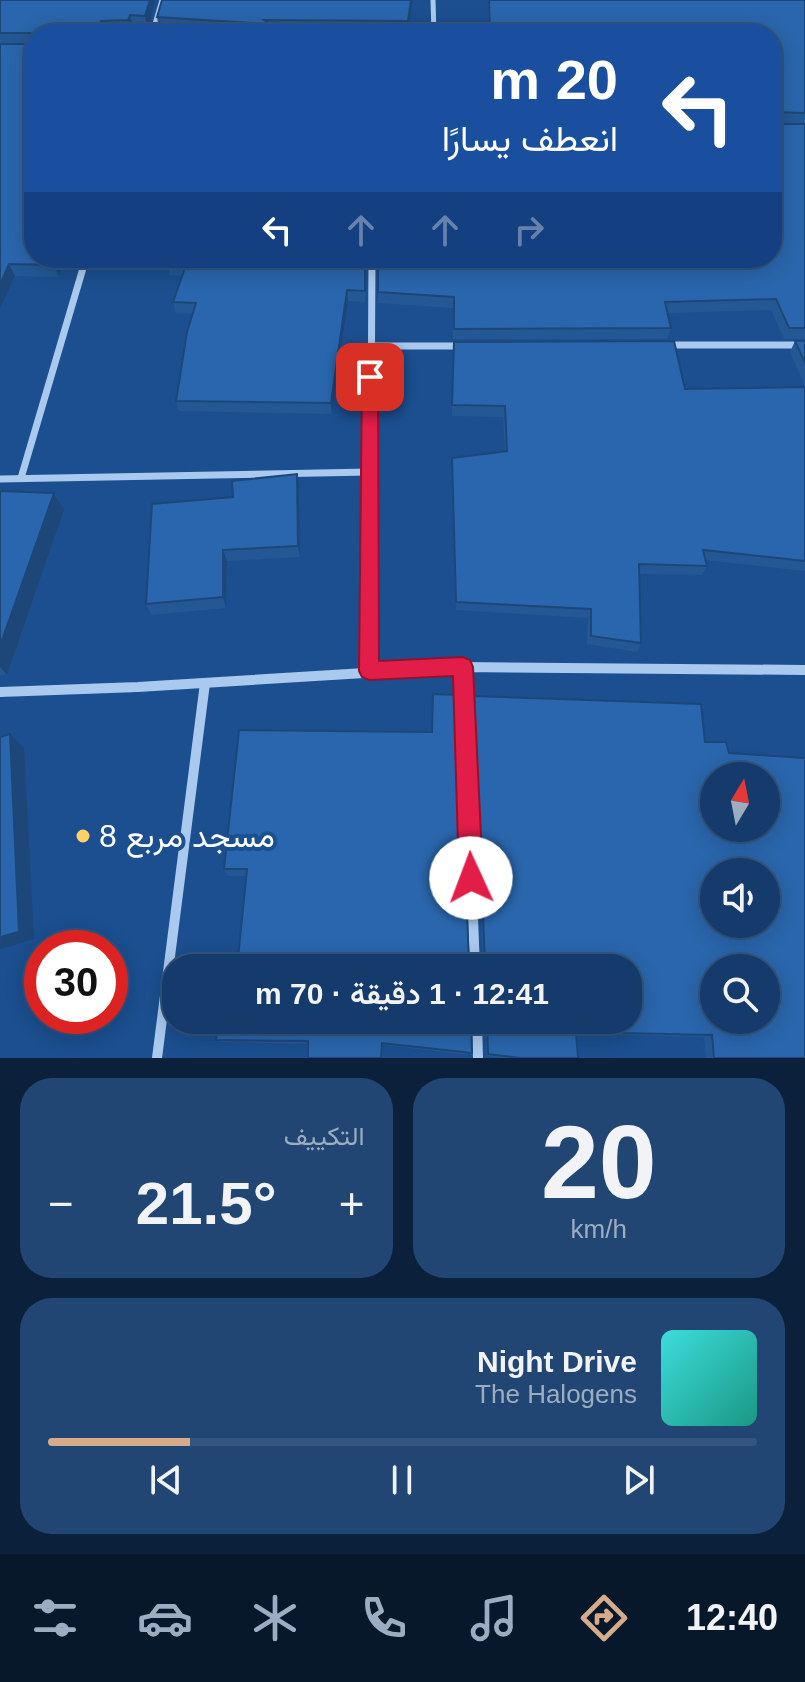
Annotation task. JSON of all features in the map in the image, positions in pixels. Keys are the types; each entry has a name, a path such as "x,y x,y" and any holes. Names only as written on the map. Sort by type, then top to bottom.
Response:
{"street":[{"path":"155,24 162,0"},
{"path":"433,0 434,24"},
{"path":"21,478 83,268"},
{"path":"369,671 372,268"},
{"path":"650,345 805,345"},
{"path":"371,346 479,346"},
{"path":"0,479 369,472"},
{"path":"463,667 474,954"},
{"path":"0,692 463,667 805,670"},
{"path":"157,1058 205,683"},
{"path":"477,1034 478,1058"}],"building":[{"path":"0,0 150,0 145,16 130,15 128,20 101,21 100,24 24,24 24,33 0,33"},
{"path":"162,0 411,0 408,21 264,20 270,24 157,17"},
{"path":"489,0 805,0 805,113 782,112 782,24 490,24"},
{"path":"0,44 24,44 24,264 9,264 0,285"},
{"path":"782,124 805,124 805,328 789,328 776,299 665,302 671,328 454,329 454,297 378,292 378,268 782,268"},
{"path":"185,268 365,268 365,291 347,290 331,403 176,401 187,332 196,303 173,302"},
{"path":"674,341 685,389 805,387 805,561 703,550 707,566 639,564 641,643 591,636 591,609 456,602 452,458 507,451 505,406 452,405 454,342"},
{"path":"795,341 805,341 805,363"},
{"path":"297,474 298,546 223,550 223,597 146,604 152,504 233,497 232,481"},
{"path":"0,491 54,493 0,646"},
{"path":"433,694 458,695 469,954 238,954 247,869 224,869 239,730 432,732"},
{"path":"474,696 701,704 705,742 726,742 729,753 805,758 805,1058 714,1058 712,1035 642,1033 642,954 485,954"},
{"path":"10,734 19,932 0,937 0,737"},
{"path":"217,1034 471,1034 472,1053 382,1043 381,1058 308,1058 308,1041 216,1040"},
{"path":"487,1034 576,1034 578,1058 520,1058 488,1054"}],"place":[{"name":"مسجد مربع 8","path":"83,836"}],"route":[{"path":"370,377 369,671 463,667 471,878"}]}
